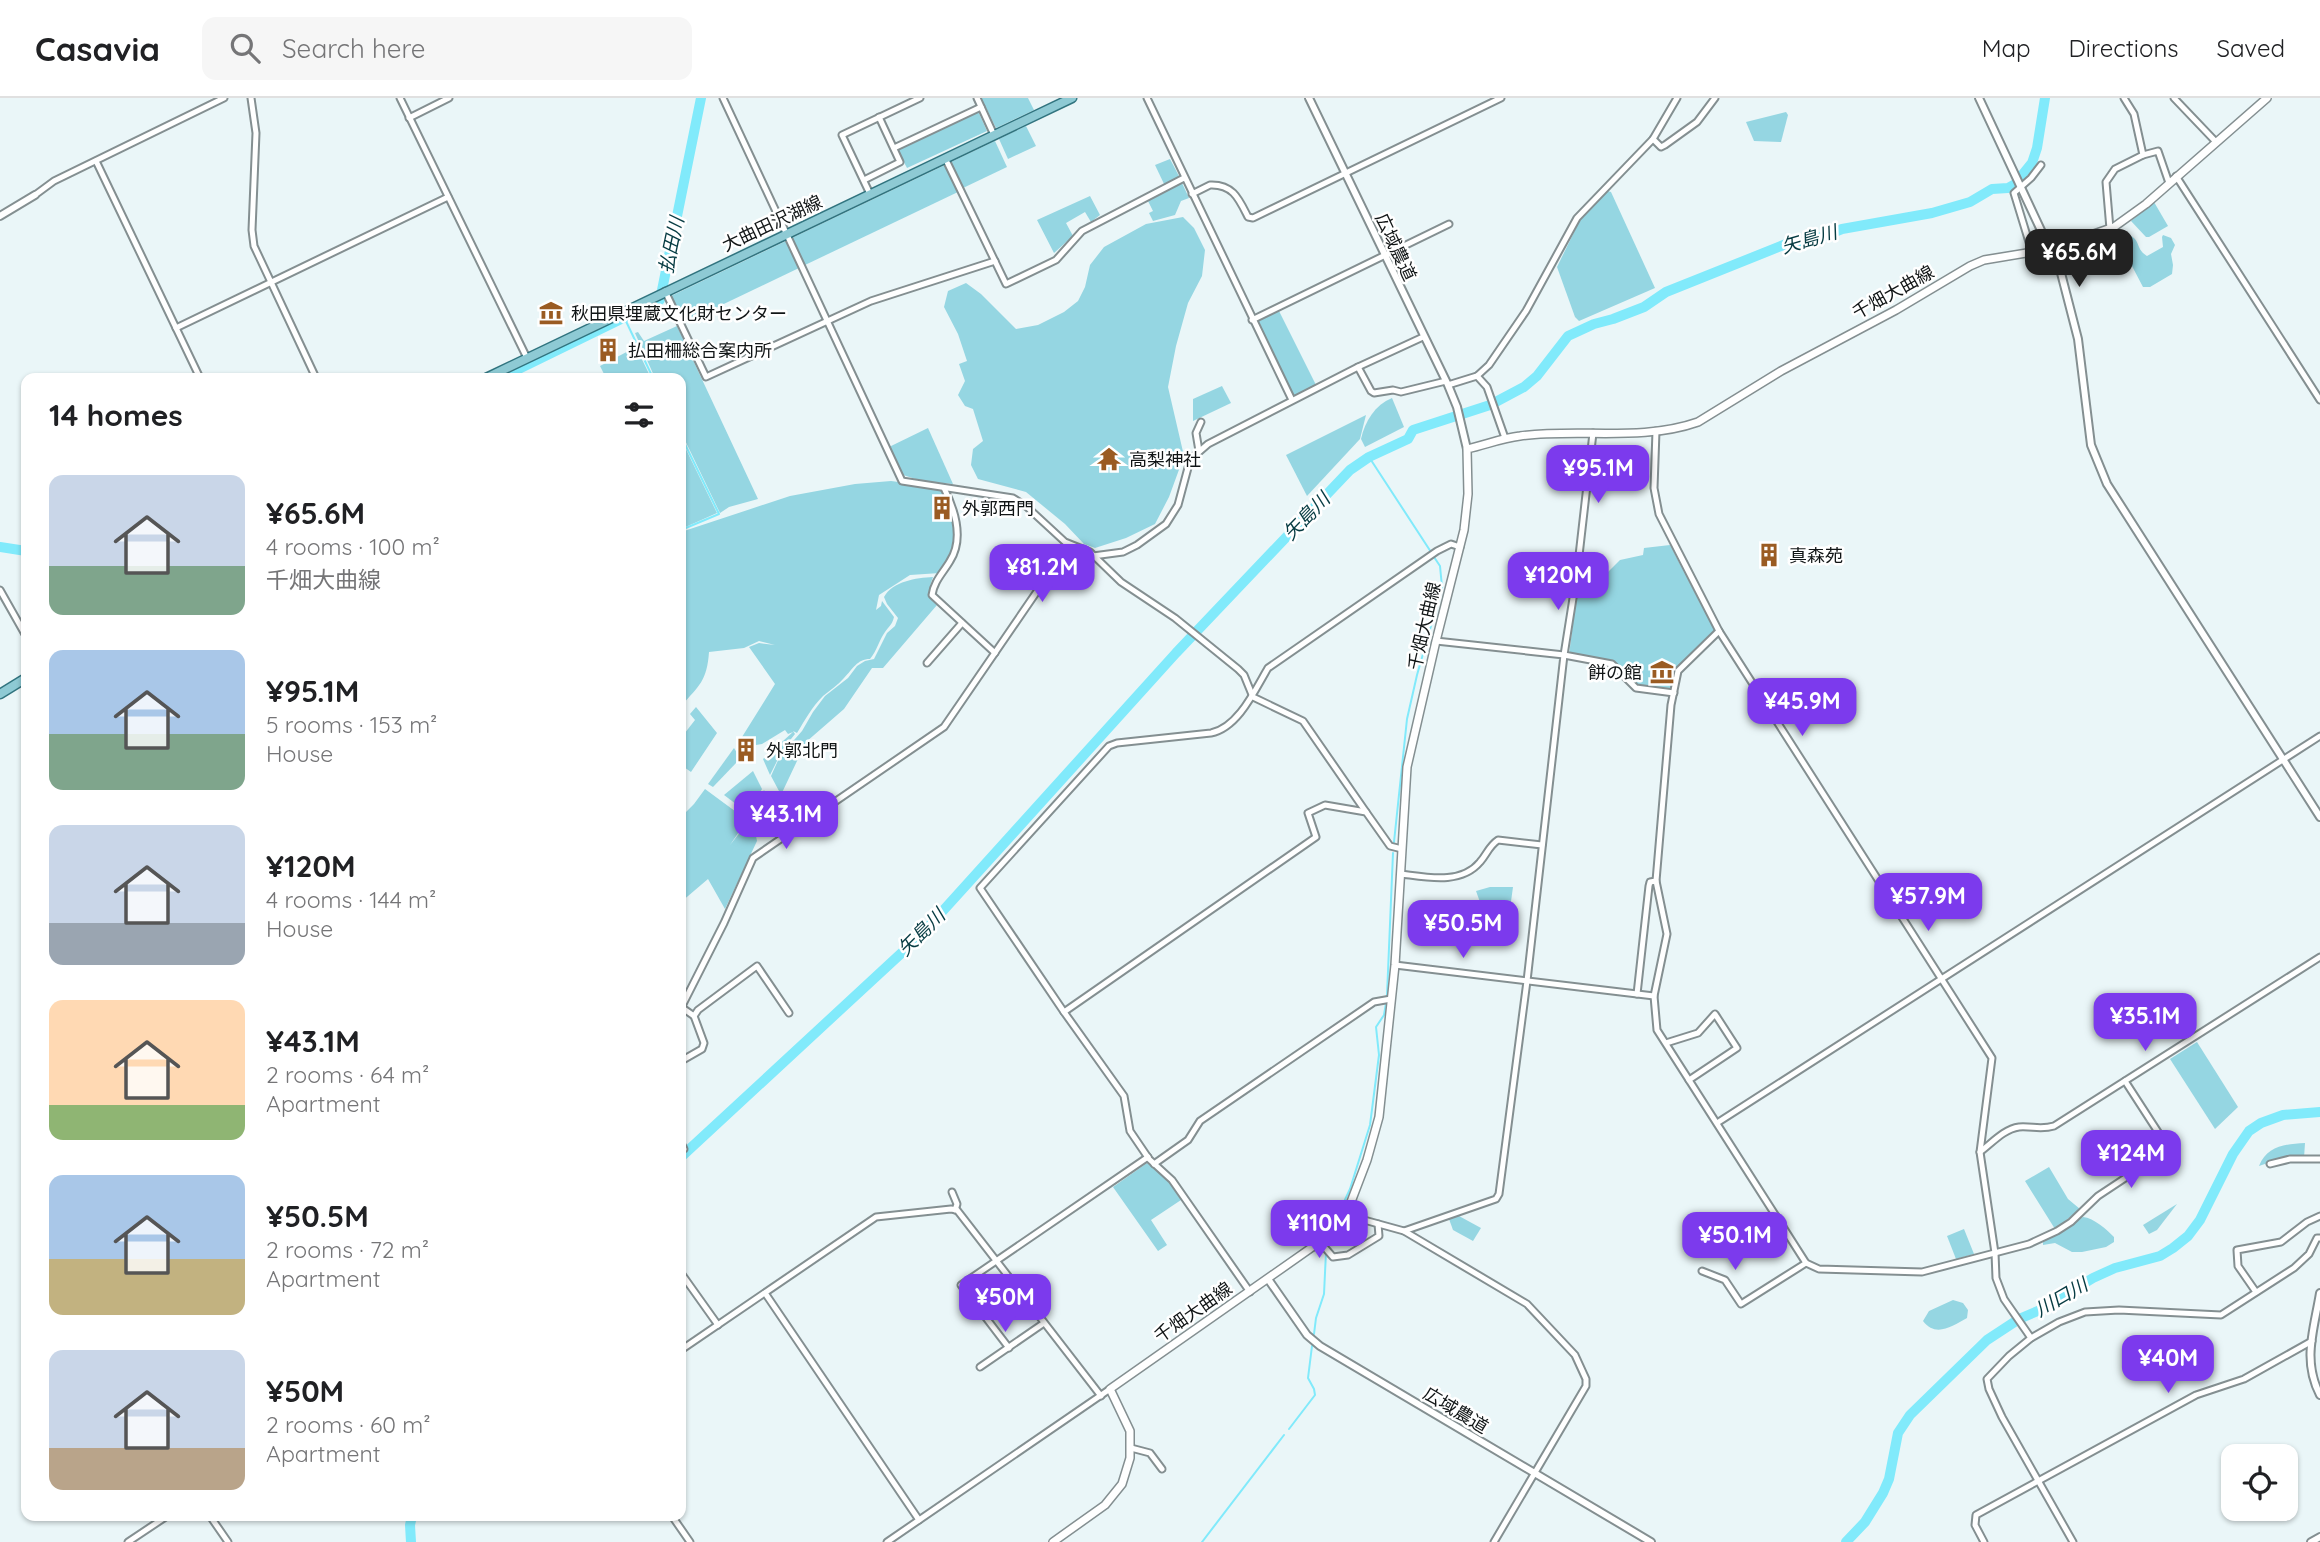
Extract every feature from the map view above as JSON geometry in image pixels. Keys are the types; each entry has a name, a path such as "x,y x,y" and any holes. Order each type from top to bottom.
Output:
{"main road":[{"name":"大曲田沢湖線","path":"496,373 1072,98"},
{"name":"千畑大曲線","path":"1110,1389 1320,1243 1346,1215 1367,1160 1379,1117 1395,965 1408,767 1467,515 1467,449 1521,435 1656,431 1698,422 1781,371 1896,310 1970,266 1984,260 2051,249 2110,229 2130,217 2267,98"},
{"path":"0,694 21,681"},
{"path":"1053,1542 1093,1515 1114,1496 1122,1484 1131,1448 1128,1424 1110,1389"}],"street":[{"path":"0,216 54,181 224,98"},
{"path":"251,98 256,133 252,238 314,373"},
{"path":"400,98 527,358"},
{"path":"409,118 449,98"},
{"path":"723,98 902,481 1013,498 1027,507 1065,542 1090,552 1121,582 1175,618 1241,672 1254,697 1303,720 1390,846 1402,849"},
{"path":"870,194 842,135 920,98"},
{"path":"977,98 994,135"},
{"path":"1147,98 1292,400"},
{"name":"広域農道","path":"1310,98 1447,383 1462,423 1467,449"},
{"path":"1192,194 1210,185 1232,190 1248,217 1253,218 1501,98"},
{"path":"1358,368 1374,393 1393,390 1401,392 1477,376 1489,365 1526,311 1577,218 1653,139 1676,98"},
{"path":"1653,139 1661,147 1665,145 1698,122 1715,98"},
{"path":"1979,98 2051,249 2064,285 2078,339 2091,445 2097,463 2107,484 2320,817"},
{"path":"2133,98 2125,100 2134,114 2143,155"},
{"path":"2174,98 2216,142"},
{"path":"894,148 981,107"},
{"path":"864,180 900,162 879,117"},
{"path":"2110,229 2106,182 2115,169 2157,150 2169,183"},
{"path":"945,158 1006,284 1056,260 1082,231 1184,178"},
{"path":"96,161 198,373"},
{"path":"2032,252 2014,193 2040,165"},
{"path":"2176,176 2320,400"},
{"path":"176,328 447,197"},
{"path":"1252,320 1449,224"},
{"path":"663,292 706,377 871,301 995,261"},
{"path":"686,998 753,858 944,727 1040,587 1067,566 1093,556 1123,552 1166,524 1178,505 1189,464 1208,444 1423,337"},
{"path":"1477,376 1487,387 1506,438"},
{"path":"1199,451 1196,433 1200,422"},
{"path":"1656,431 1654,488 1659,514 1719,631 1992,1058 1980,1152 1996,1278 2008,1306 2031,1338"},
{"path":"1404,1231 1496,1199 1499,1194 1593,433"},
{"path":"944,488 950,499 958,538 952,558 940,573 932,595 995,653"},
{"path":"1250,1292 1172,1180 1148,1157 1130,1131 1124,1096 980,888 1109,746 1219,732 1254,697 1255,689 1268,668 1437,551 1451,544 1460,547"},
{"path":"0,590 21,627"},
{"path":"927,663 962,623"},
{"path":"1719,631 1678,671 1671,705 1656,880 1667,934 1654,996 1657,1030 1807,1263 1819,1269 1922,1272 2029,1244 2057,1231 2071,1222 2098,1196 2169,1149 2125,1081"},
{"path":"1436,641 1564,655 1612,664 1636,688 1674,693"},
{"path":"1717,1124 2320,736"},
{"path":"1064,1012 1316,837 1308,813 1325,805 1366,812"},
{"path":"1401,874 1450,878 1476,866 1490,845 1498,840 1542,845"},
{"path":"1637,994 1649,886 1650,882 1656,880"},
{"path":"1980,1152 2008,1130 2018,1127 2044,1129 2054,1126 2320,957"},
{"path":"1395,965 1654,996"},
{"path":"694,1016 698,1010 757,966 789,1013"},
{"path":"1154,1164 1188,1140 1197,1125 1211,1114 1374,1002 1391,999"},
{"path":"686,1011 694,1016 704,1042 702,1049 686,1059"},
{"path":"1666,1043 1698,1033 1715,1014 1737,1048 1689,1080"},
{"path":"1009,1348 961,1284 1148,1157"},
{"path":"2270,1164 2290,1158 2320,1160"},
{"path":"953,1192 957,1203 955,1210"},
{"path":"955,1210 1101,1396"},
{"path":"686,1347 876,1217 955,1210"},
{"path":"1296,1212 1320,1243 1339,1258 1380,1236 1378,1224"},
{"path":"1346,1215 1404,1231 1527,1304 1574,1356 1586,1379 1586,1386 1494,1542"},
{"path":"2256,1292 2238,1266 2237,1250 2281,1242 2320,1216"},
{"path":"2073,1542 2003,1417 1989,1390 1987,1379 2008,1356 2031,1338 2059,1322 2085,1312 2099,1310 2221,1315 2294,1268 2309,1254 2316,1238 2320,1237"},
{"path":"1702,1271 1726,1280 1741,1304 1807,1263"},
{"name":"広域農道","path":"1268,1279 1307,1335 1320,1346 1651,1542"},
{"path":"686,1280 718,1325"},
{"path":"765,1293 919,1520"},
{"path":"2320,1293 2317,1330 2310,1353 2311,1374 2320,1393"},
{"path":"980,1367 1044,1323"},
{"path":"1984,1542 1975,1525 1976,1515 2196,1395 2244,1379 2312,1340"},
{"path":"2310,1353 2320,1349"},
{"path":"887,1542 1110,1389"},
{"path":"1131,1448 1150,1453 1162,1469"},
{"path":"128,1542 160,1521"},
{"path":"213,1521 228,1542"},
{"path":"675,1521 690,1542"},
{"path":"2311,1542 2320,1537"}],"shaded area":[{"path":"981,98 1028,98 1034,110 996,128"},
{"path":"978,111 987,131 907,168 897,149"},
{"path":"1786,112 1788,115 1781,142 1754,141 1746,122"},
{"path":"1026,126 1036,146 1008,159 999,139"},
{"path":"995,141 1007,167 963,188 951,162"},
{"path":"1170,159 1180,178 1165,186 1155,165"},
{"path":"945,165 958,192 805,265 792,238"},
{"path":"1182,183 1189,198 1181,201 1175,215 1153,221 1149,213 1153,211 1148,201"},
{"path":"1608,191 1611,192 1655,288 1579,321 1575,317 1557,267 1581,218"},
{"path":"1090,196 1100,215 1091,222 1085,212 1066,223 1073,236 1054,253 1037,220"},
{"path":"2154,202 2168,226 2146,237 2131,221"},
{"path":"1183,217 1194,228 1205,250 1202,276 1188,303 1168,387 1184,456 1169,497 1155,524 1126,538 1095,548 1084,544 1065,524 1026,492 978,479 971,465 973,449 983,441 973,409 965,406 958,395 965,381 959,364 967,361 958,334 944,307 948,291 966,283 1016,329 1038,325 1064,312 1078,301 1085,287 1090,265 1104,247 1146,224"},
{"path":"2122,232 2133,237 2147,256 2163,247 2163,235 2171,238 2175,245 2171,254 2172,274 2150,287 2143,287 2122,247 2113,238 2114,234"},
{"path":"786,241 799,268 684,323 671,296"},
{"path":"1278,309 1316,385 1293,396 1255,320"},
{"path":"677,326 758,499 729,507 720,513 686,442 686,373 653,373 635,333 638,332 644,341"},
{"path":"636,347 649,373 604,373 600,366"},
{"path":"1222,386 1231,403 1193,421 1193,399"},
{"path":"1392,398 1404,427 1365,447 1361,439 1368,420 1376,409"},
{"path":"1366,415 1360,439 1307,496 1286,455"},
{"path":"928,428 953,484 922,481 903,475 889,447"},
{"path":"686,449 717,513 686,527"},
{"path":"891,481 944,488 957,530 956,546 949,562 940,573 910,575 879,595 876,610 882,601 894,617 874,653 870,659 856,665 819,700 797,733 793,731 795,734 783,749 770,775 763,759 793,732 788,734 785,730 756,745 742,737 775,684 749,647 759,643 775,645 759,641 744,648 709,652 701,682 686,701 686,530 790,496 855,484"},
{"path":"1670,545 1716,633 1676,669 1672,689 1638,686 1614,661 1569,655 1579,575 1601,579 1620,560 1643,555 1644,548"},
{"path":"933,577 930,592 937,605 883,668 872,668 844,709 806,742 762,835 749,814 764,790 768,797 779,791 771,776 780,756 802,731 825,696 848,678 857,666 874,659 887,633 895,626 898,618 884,597 899,584"},
{"path":"696,707 717,733 691,772 686,768 686,732 695,720 690,714"},
{"path":"734,748 739,756 737,762 713,787 708,784"},
{"path":"753,771 762,789 748,813 724,795"},
{"path":"705,789 747,820 730,845 749,821 755,831 757,841 725,909 708,879 686,898 686,812"},
{"path":"1490,887 1513,887 1505,945 1486,943 1488,916 1485,916 1476,891"},
{"path":"2197,1042 2238,1107 2215,1129 2170,1059"},
{"path":"2305,1143 2304,1158 2285,1157 2259,1166 2272,1150 2284,1145"},
{"path":"1147,1163 1168,1181 1181,1200 1151,1220 1167,1245 1158,1251 1113,1187"},
{"path":"2049,1167 2068,1199 2080,1209 2055,1229 2025,1181"},
{"path":"2177,1204 2157,1230 2149,1234 2143,1225"},
{"path":"1459,1216 1481,1228 1473,1241 1453,1230 1449,1219"},
{"path":"2083,1217 2104,1228 2114,1237 2114,1242 2106,1247 2082,1252 2072,1252 2055,1243 2043,1245 2043,1242"},
{"path":"1964,1229 1974,1254 1956,1259 1947,1236"},
{"path":"1953,1300 1963,1303 1968,1310 1967,1318 1939,1330 1923,1321 1929,1311"}],"waterway":[{"name":"払田川","path":"510,373 660,300 701,98"},
{"name":"矢島川","path":"686,1152 921,935 1176,653 1350,470 1369,457 1408,439 1413,430 1490,405 1524,387 1537,376 1568,336 1644,307 1666,292 1786,244 1802,245 1842,229 1932,213 1970,202 1992,189 2008,188 2015,184 2032,163 2045,98"},
{"path":"624,317 651,373"},
{"path":"686,446 719,514 686,528"},
{"path":"1369,457 1431,552"},
{"name":"払田川","path":"0,547 21,550"},
{"path":"1394,842 1407,719 1442,587 1440,566 1434,557"},
{"path":"1387,995 1393,853"},
{"path":"1337,1217 1350,1189 1370,1125 1379,1055 1376,1027 1384,1015 1386,1003"},
{"name":"川口川","path":"1846,1542 1865,1522 1883,1493 1889,1479 1898,1433 1910,1415 1987,1340 2093,1278 2115,1268 2160,1256 2173,1248 2188,1236 2200,1220 2233,1154 2249,1131 2261,1123 2283,1115 2320,1112"},
{"path":"1327,1247 1327,1241 1341,1226"},
{"path":"1314,1334 1324,1294 1326,1252"},
{"path":"1289,1429 1315,1395 1308,1378 1312,1346"},
{"path":"1202,1542 1284,1435"},
{"name":"矢島川","path":"411,1521 411,1542"}],"place":[{"name":"秋田県埋蔵文化財センター","path":"551,313"},
{"name":"払田柵総合案内所","path":"608,350"},
{"name":"高梨神社","path":"1109,459"},
{"name":"外郭西門","path":"942,508"},
{"name":"真森苑","path":"1769,555"},
{"name":"餅の館","path":"1662,672"},
{"name":"外郭北門","path":"746,750"}]}
